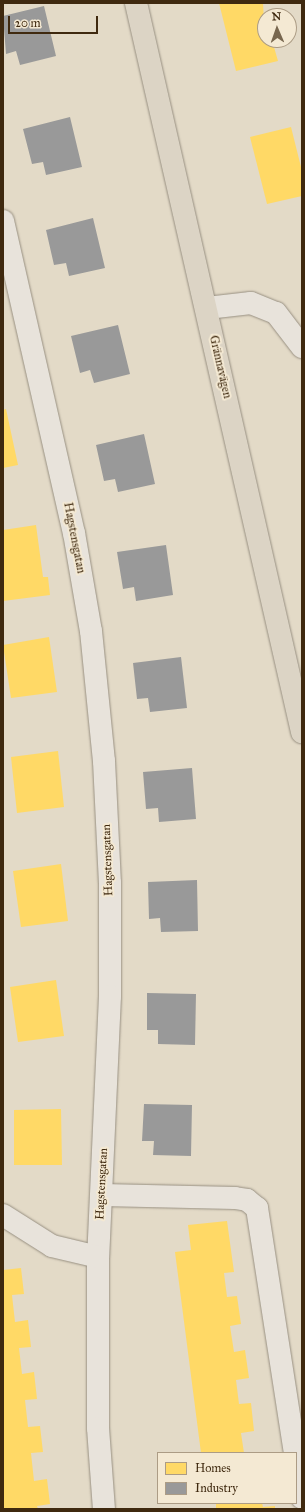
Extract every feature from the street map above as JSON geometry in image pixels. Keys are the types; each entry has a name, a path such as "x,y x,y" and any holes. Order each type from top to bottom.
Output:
{"main road":[{"name":"Grännavägen","path":"136,3 207,308 302,732"}],"street":[{"name":"Hagstensgatan","path":"3,221 74,533 92,639 104,761 110,883 102,1195 98,1257 98,1428 104,1509"},
{"path":"207,308 252,303 276,313 302,347"},
{"path":"102,1195 235,1198 247,1200 257,1208 295,1452"},
{"path":"3,1215 52,1246 98,1257"},
{"path":"297,1464 302,1498"}],"building: Homes":[{"path":"219,3 263,3 263,8 257,8 257,48 274,48 278,61 236,71"},
{"path":"291,127 302,171 302,196 267,204 250,137"},
{"path":"6,409 18,465 3,468 3,410"},
{"path":"36,525 43,577 48,577 50,595 3,601 3,530"},
{"path":"49,637 57,692 11,698 3,645"},
{"path":"58,751 64,807 17,813 11,757"},
{"path":"61,864 68,921 21,927 13,871"},
{"path":"56,980 64,1036 18,1042 10,987"},
{"path":"61,1109 62,1165 14,1165 14,1110"},
{"path":"227,1221 234,1272 224,1273 227,1297 237,1296 241,1324 230,1326 234,1352 245,1350 249,1378 236,1380 239,1404 251,1403 254,1431 241,1433 244,1452 201,1452 175,1252 191,1250 188,1225"},
{"path":"21,1268 24,1294 12,1295 15,1322 28,1320 31,1347 19,1348 22,1374 34,1372 37,1399 25,1400 28,1427 40,1426 43,1452 31,1453 34,1481 47,1479 50,1504 37,1506 38,1509 3,1509 3,1270"},
{"path":"216,1504 262,1504 263,1507 275,1506 275,1509 216,1509"}],"building: Industry":[{"path":"44,6 56,56 20,65 16,51 6,54 3,16"},
{"path":"70,117 82,167 46,175 43,162 32,164 23,129"},
{"path":"93,218 105,268 69,276 66,263 54,265 46,230"},
{"path":"118,325 130,374 94,383 90,370 80,373 71,336"},
{"path":"144,434 155,484 118,492 115,479 104,481 96,445"},
{"path":"166,545 173,595 136,601 134,587 123,589 117,552"},
{"path":"181,657 187,708 150,712 148,698 137,699 133,663"},
{"path":"192,768 196,819 159,822 158,808 146,809 143,772"},
{"path":"197,880 198,931 161,932 160,918 149,919 148,882"},
{"path":"147,993 196,994 195,1045 158,1044 158,1030 147,1030"},
{"path":"144,1104 192,1105 191,1156 153,1155 154,1141 142,1141"}]}
